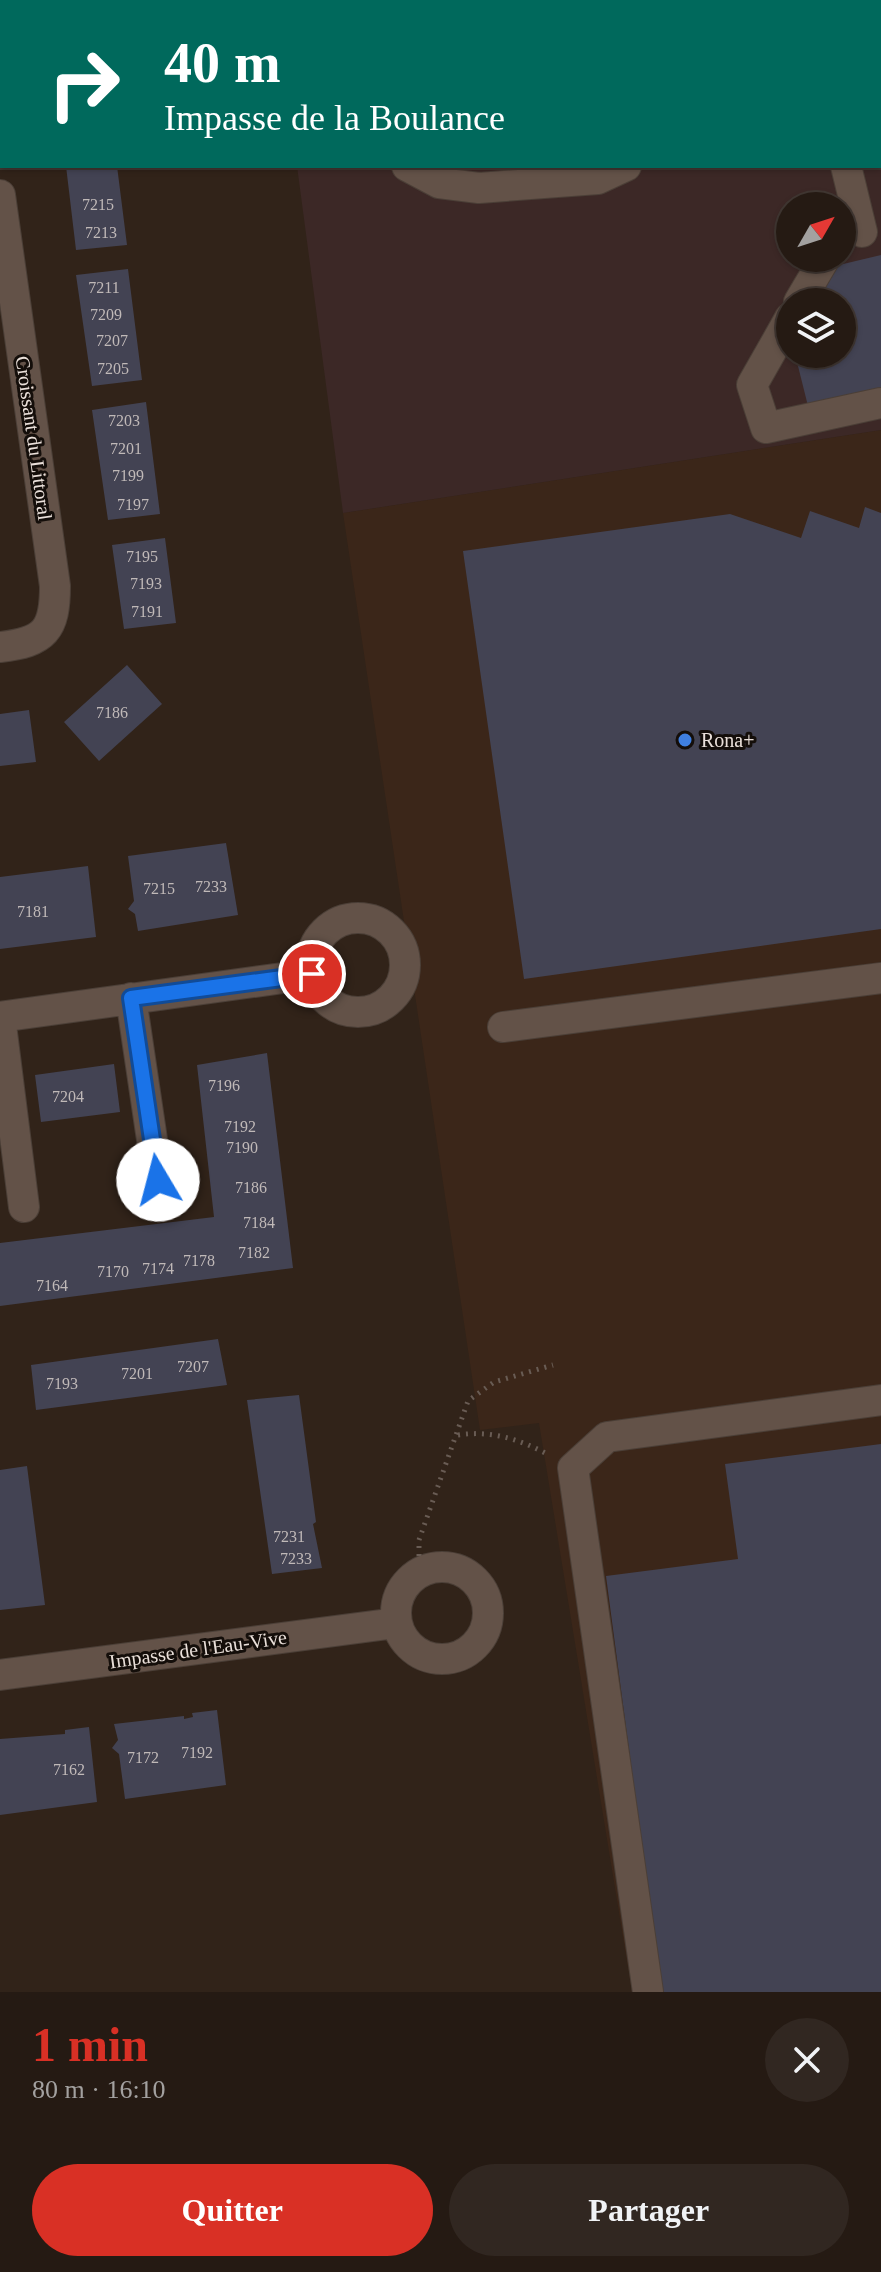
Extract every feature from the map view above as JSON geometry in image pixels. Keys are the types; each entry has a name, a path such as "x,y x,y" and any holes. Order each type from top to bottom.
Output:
{"street":[{"path":"411,168 439,183 479,188 598,179 622,168"},
{"path":"846,168 862,232"},
{"name":"Croissant du Littoral","path":"0,195 55,586 55,613 47,631 29,641 0,647"},
{"path":"776,343 752,385 766,428 881,403"},
{"path":"24,1207 0,1017 312,974"},
{"path":"503,1027 881,978"},
{"path":"131,998 158,1180"},
{"path":"648,1992 573,1468 607,1437 881,1400"},
{"path":"447,1566 462,1570 483,1590 488,1604 488,1620 483,1635 473,1648 459,1656 443,1659 428,1657 413,1650 403,1638 396,1623 399,1594 407,1581 419,1572 447,1566"},
{"name":"Impasse de l'Eau-Vive","path":"0,1675 396,1623"}],"path":[{"path":"419,1572 419,1540 468,1401 494,1382 553,1365"},
{"path":"457,1435 486,1433 515,1439 573,1468"}],"shaded area":[{"path":"297,168 881,168 881,430 343,513"},
{"path":"881,430 881,1992 632,1992 539,1423 480,1430 343,513"}],"building":[{"path":"66,168 117,168 127,245 76,250"},
{"path":"881,255 881,388 808,406 798,368 856,368 856,288 825,288 835,272 856,272 856,261"},
{"path":"128,269 142,380 92,386 76,275"},
{"path":"146,402 160,514 108,520 92,410"},
{"name":"Rona+","path":"865,507 881,513 881,929 524,979 463,551 730,514 801,538 810,511 859,528"},
{"path":"165,538 176,623 124,629 112,545"},
{"path":"127,665 162,704 99,761 64,722"},
{"path":"29,710 36,762 0,766 0,714"},
{"path":"226,843 238,915 138,931 135,914 128,909 134,901 128,856"},
{"path":"88,866 96,937 0,949 0,877"},
{"path":"267,1053 293,1268 0,1306 0,1243 214,1217 197,1065"},
{"path":"114,1064 120,1112 41,1122 35,1075"},
{"path":"218,1339 227,1385 36,1410 31,1365"},
{"path":"299,1395 316,1522 313,1524 322,1568 272,1574 247,1400"},
{"path":"881,1444 881,1992 661,1992 606,1576 738,1559 725,1464"},
{"path":"27,1466 45,1605 0,1610 0,1470"},
{"path":"217,1710 226,1785 125,1799 119,1754 112,1748 118,1740 114,1724 184,1716 184,1719 193,1717 192,1713"},
{"path":"89,1727 97,1802 0,1815 0,1739 65,1734 65,1730"}],"place":[{"name":"Rona+","path":"685,740"}],"route":[{"path":"158,1180 131,998 312,974"}]}
